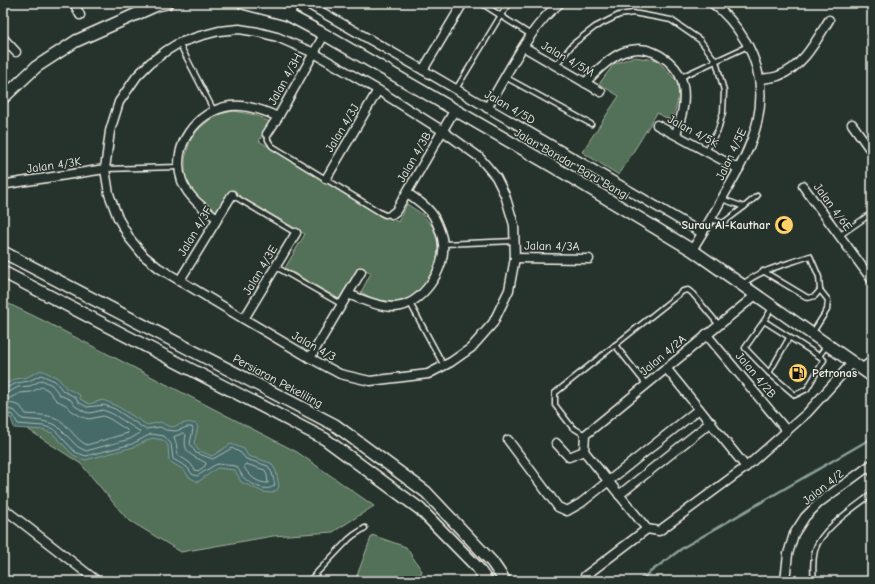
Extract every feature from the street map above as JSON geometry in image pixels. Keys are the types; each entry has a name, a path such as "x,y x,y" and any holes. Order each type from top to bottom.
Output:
{"main road":[{"name":"Jalan Bandar Baru Bangi","path":"243,3 288,15 570,177 692,250 757,294 872,376"},
{"path":"288,15 293,3"},
{"path":"3,98 36,67 76,41 160,4"},
{"name":"Persiaran Pekeliling","path":"3,252 335,425 426,492 492,562 505,581"},
{"path":"3,272 325,439 420,509 477,567 486,581"}],"street":[{"path":"74,3 80,15"},
{"name":"Jalan 4/5D","path":"306,3 702,233"},
{"path":"423,70 463,3"},
{"path":"487,108 531,35 541,21 560,3"},
{"name":"Jalan 4/5E","path":"692,250 711,219 752,143 759,115 760,79 754,56 722,6 712,3"},
{"path":"760,79 778,76 796,66 810,50 829,20"},
{"name":"Jalan 4/3","path":"239,29 277,37 314,53 378,90 443,131 479,157 496,177 512,212 515,258 509,290 492,323 471,348 444,366 428,374 370,381 340,374 310,358 158,268 144,256 130,239 118,218 109,194 105,169 110,131 119,102 137,76 150,63 180,43 219,31 239,29"},
{"name":"Jalan 4/3H","path":"267,134 324,35"},
{"path":"3,38 16,52"},
{"name":"Jalan 4/5M","path":"524,47 601,92"},
{"path":"585,82 612,57 623,51 642,48 662,57 673,66 681,77 684,95 684,109 676,134"},
{"name":"Jalan 4/3J","path":"326,179 378,90"},
{"path":"217,218 200,206 182,182 178,168 180,150 188,133 199,120 214,111 231,106 248,107 264,111 278,117"},
{"name":"Jalan 4/3B","path":"392,214 396,211 407,193 454,111"},
{"path":"852,124 872,152"},
{"name":"Jalan 4/5K","path":"657,125 739,169"},
{"name":"Jalan 4/3K","path":"7,184 105,169"},
{"name":"Jalan 4/6E","path":"803,186 872,280"},
{"path":"348,294 374,304 394,307 410,303 418,298 432,282 438,270 442,256 443,244 441,233 434,216 420,202 407,193"},
{"name":"Jalan 4/3F","path":"180,280 232,195"},
{"name":"Jalan 4/3E","path":"244,319 296,233"},
{"name":"Jalan 4/3A","path":"515,258 589,259"},
{"path":"310,358 361,272"},
{"name":"Jalan 4/2A","path":"585,435 706,334 757,294"},
{"name":"Jalan 4/2B","path":"706,334 787,431"},
{"path":"585,435 584,451 647,529 659,531 746,467 807,414 857,365"},
{"path":"666,368 746,467"},
{"path":"508,440 558,506 567,511 581,503 699,409"},
{"path":"619,495 711,422"},
{"path":"556,443 569,457 584,451"},
{"name":"Jalan 4/2","path":"785,581 788,554 794,534 806,517 820,502 870,469"},
{"path":"3,508 97,581"},
{"path":"585,576 647,529"}],"lane":[{"path":"481,3 531,35"},
{"path":"456,89 501,15 510,3"},
{"path":"556,65 573,44 595,27 619,15 633,13 672,20 700,40 716,60 724,91 723,112 718,130 706,151"},
{"path":"180,43 214,111"},
{"path":"681,77 748,46"},
{"path":"505,77 591,124"},
{"path":"267,134 268,140 272,146 381,213 385,215 392,214"},
{"path":"105,169 178,168"},
{"path":"232,195 296,233"},
{"path":"711,219 723,223 757,196"},
{"path":"722,199 744,207"},
{"path":"839,236 872,213"},
{"path":"443,244 515,241"},
{"path":"742,285 753,276 763,271 810,256 819,277 820,290 828,300 827,310 812,334"},
{"path":"276,267 341,304"},
{"path":"763,271 808,298 815,296 820,290"},
{"path":"585,435 572,428 555,405 556,393 683,291 688,290 692,293 719,325"},
{"path":"410,303 444,366"},
{"path":"764,321 824,360 806,389 795,395 769,373 745,348 773,306"},
{"path":"769,373 789,338"},
{"path":"819,356 827,344"},
{"path":"615,345 646,384"},
{"path":"857,365 872,358"},
{"path":"814,581 815,550 820,538 840,518 872,494"},
{"path":"309,581 349,539 365,528"}],"green space":[{"path":"633,57 657,60 677,81 679,96 672,121 657,113 619,175 582,152 619,96 599,84 614,64"},
{"path":"234,111 255,115 270,122 259,141 398,222 407,204 422,214 433,227 438,241 437,262 428,281 414,296 396,302 376,301 361,292 371,273 359,266 339,299 285,268 305,234 231,191 216,213 206,206 193,193 185,176 185,159 190,140 199,129 215,115"},
{"path":"3,301 297,452 374,506 333,532 273,536 181,552 127,519 81,464 3,413"},
{"path":"372,535 406,547 422,571 418,581 355,581"}],"water":[{"path":"41,370 58,378 66,388 80,395 80,399 89,404 103,400 117,406 147,425 161,422 171,427 187,423 196,424 198,427 194,443 198,450 212,456 231,444 244,449 248,456 271,463 276,471 279,486 277,490 271,493 263,492 241,482 235,470 217,468 198,482 189,477 184,470 169,461 168,445 163,440 152,438 134,447 85,460 73,455 52,433 42,430 14,428 11,418 3,417 3,385 16,379 27,377"}],"waterway":[{"path":"638,581 684,547 872,438"}],"place":[{"name":"Surau Al-Kauthar","path":"784,225"},
{"name":"Petronas","path":"798,373"}]}
